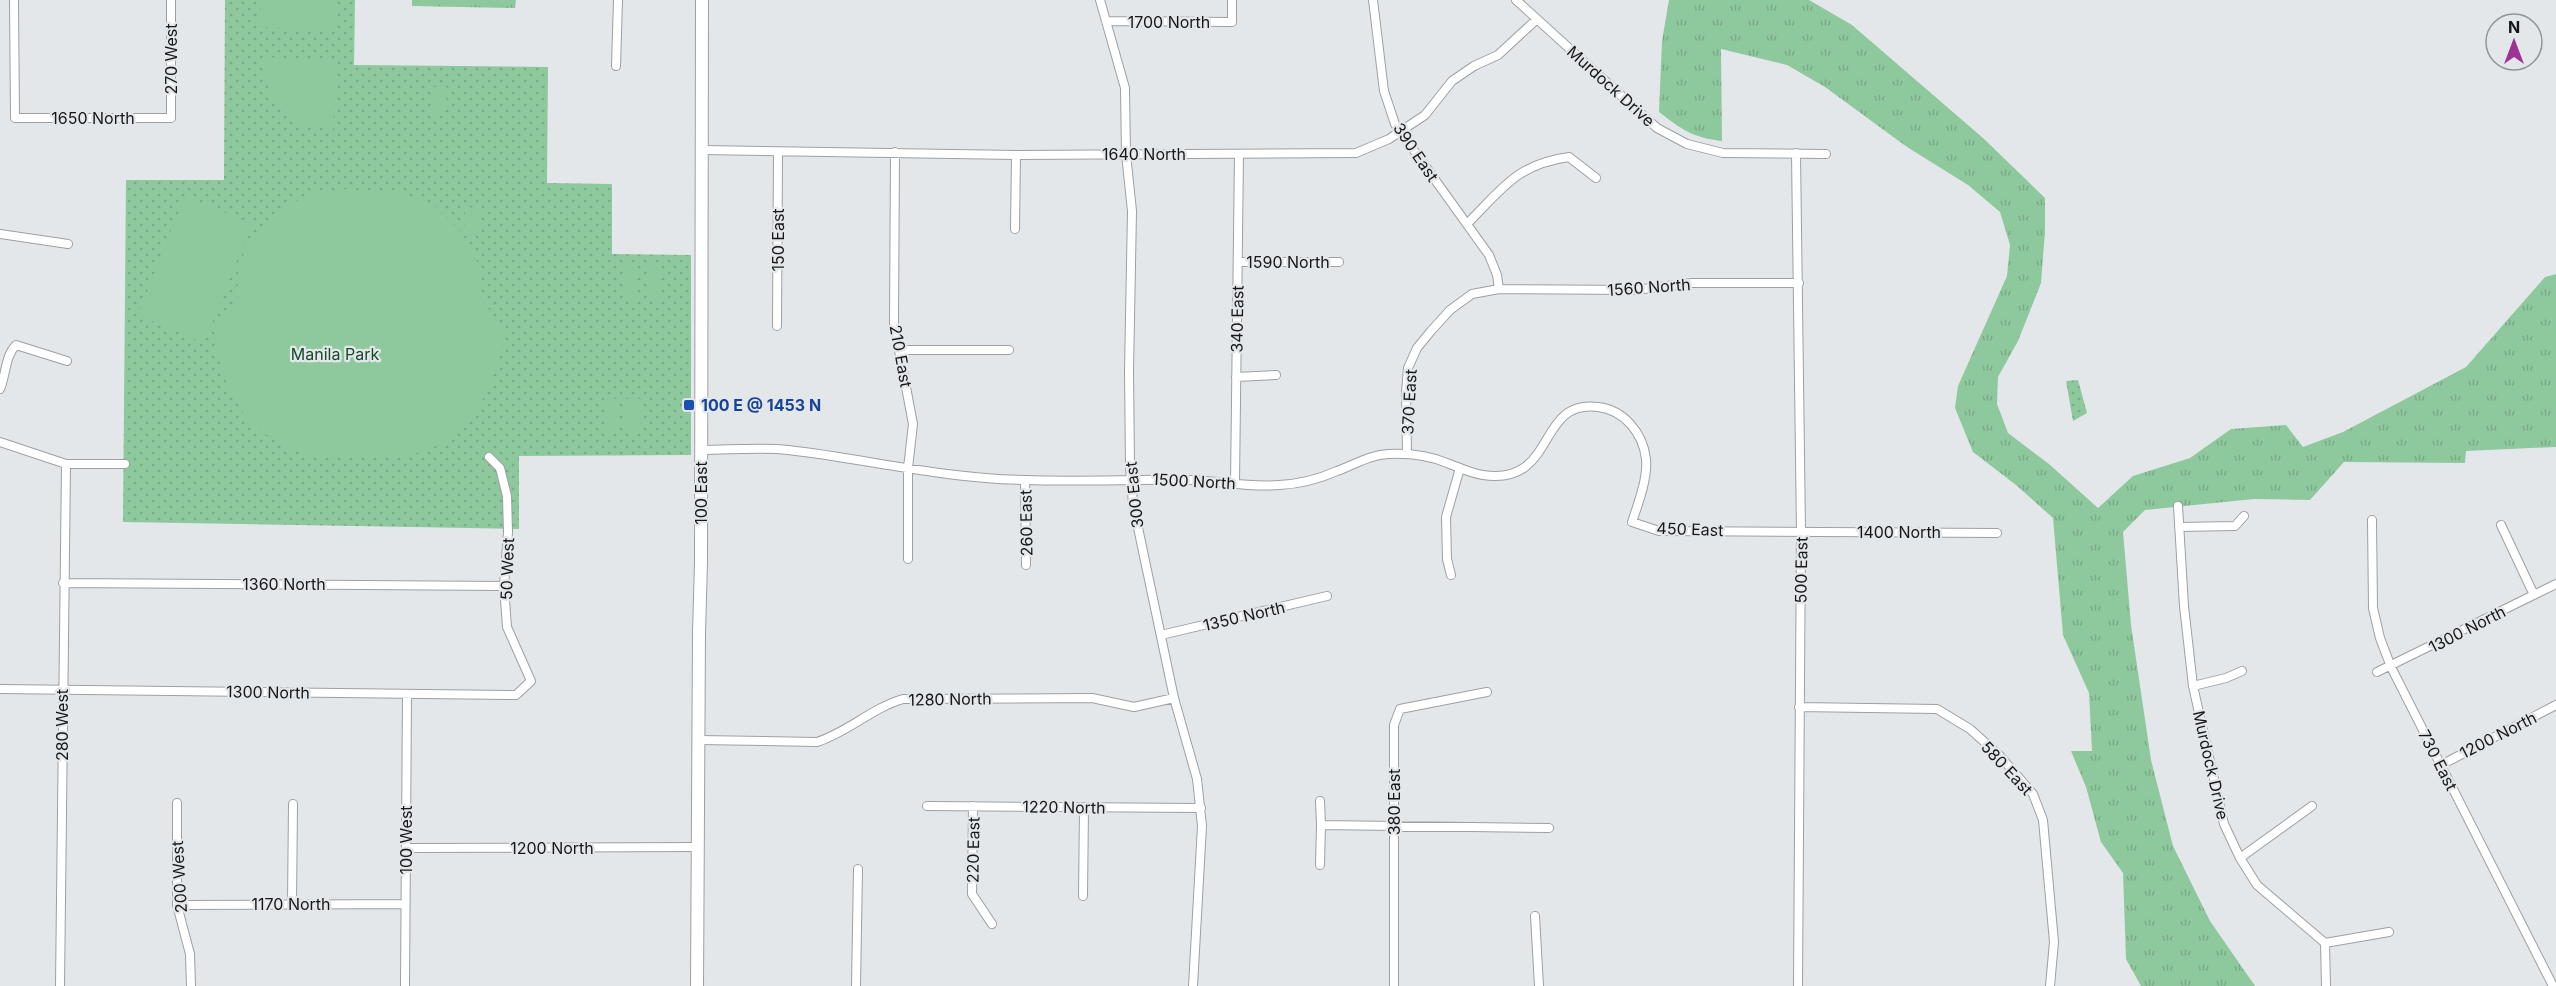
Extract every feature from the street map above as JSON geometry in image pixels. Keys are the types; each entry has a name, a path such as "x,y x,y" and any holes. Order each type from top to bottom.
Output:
{"main road":[{"name":"100 East","path":"697,986 702,0"}],"street":[{"name":"1650 North","path":"14,0 15,118 171,118"},
{"name":"270 West","path":"171,0 171,118"},
{"path":"616,66 618,0"},
{"name":"300 East","path":"1100,0 1125,88 1126,154 1131,211 1129,371 1131,479 1136,524 1174,698 1197,779 1201,808 1202,826 1193,986"},
{"name":"1700 North","path":"1106,21 1232,22 1232,0"},
{"name":"390 East","path":"1374,0 1384,90 1398,132 1489,255 1497,275 1499,289"},
{"name":"Murdock Drive","path":"1516,0 1657,128 1687,144 1723,153 1826,154"},
{"name":"1640 North","path":"702,150 1016,155 1356,153 1389,139 1425,115 1452,81 1474,66 1498,55 1537,19"},
{"name":"210 East","path":"895,152 894,324 913,424 908,468 908,559"},
{"name":"150 East","path":"777,326 778,153"},
{"name":"500 East","path":"1796,153 1801,531 1798,986"},
{"name":"340 East","path":"1235,483 1239,154"},
{"path":"1015,229 1016,155"},
{"path":"1467,224 1524,170 1547,160 1569,157 1596,178"},
{"path":"0,234 68,244"},
{"name":"1590 North","path":"1238,262 1339,262"},
{"name":"1560 North","path":"1499,289 1636,290 1692,284 1799,284"},
{"name":"370 East","path":"1407,454 1408,368 1417,348 1450,310 1472,294 1499,289"},
{"path":"0,389 10,352 16,345 67,361"},
{"path":"899,350 1009,350"},
{"path":"1236,377 1276,375"},
{"name":"1500 North","path":"701,450 785,449 987,478 1219,481 1278,486 1311,480 1365,459 1385,454 1428,457 1483,475 1511,475 1532,463 1555,423 1567,414 1582,407 1598,407 1614,411"},
{"name":"450 East","path":"1614,411 1637,431 1646,459 1632,522 1659,531 1801,531"},
{"path":"0,442 66,464 125,464"},
{"name":"50 West","path":"489,457 500,468 507,496 508,532 504,586 507,627 531,681"},
{"name":"280 West","path":"60,986 66,464"},
{"path":"1451,575 1447,559 1446,517 1460,468"},
{"name":"260 East","path":"1025,480 1026,565"},
{"name":"Murdock Drive","path":"2178,506 2184,606 2193,686 2224,824 2240,858 2257,885 2325,943"},
{"path":"2178,527 2235,526 2244,516"},
{"name":"730 East","path":"2372,520 2373,608 2380,638 2391,667 2553,986"},
{"path":"2501,525 2534,595"},
{"name":"1400 North","path":"1801,531 1997,532"},
{"name":"1360 North","path":"63,583 504,586"},
{"name":"1300 North","path":"2377,672 2556,584"},
{"name":"1350 North","path":"1161,635 1327,596"},
{"path":"2193,686 2226,678 2242,671"},
{"name":"1300 North","path":"0,689 516,695 531,681"},
{"name":"380 East","path":"1394,986 1394,725 1400,709 1487,692"},
{"name":"100 West","path":"405,986 406,695"},
{"name":"1280 North","path":"699,740 817,742 834,737 882,705 903,699 1092,698 1134,707 1174,698"},
{"name":"1200 North","path":"2441,765 2556,705"},
{"name":"580 East","path":"1799,707 1937,709 1970,729 2000,756 2033,794 2043,820 2054,942 2050,986"},
{"path":"1320,801 1320,865"},
{"name":"200 West","path":"177,803 177,905 190,954 190,986"},
{"path":"292,904 293,804"},
{"name":"1220 North","path":"927,806 1201,808"},
{"name":"220 East","path":"973,806 972,894 992,924"},
{"path":"2240,858 2312,806"},
{"path":"1083,896 1084,807"},
{"path":"1321,825 1549,828"},
{"name":"1200 North","path":"406,848 699,847"},
{"path":"856,986 858,869"},
{"name":"1170 North","path":"177,905 405,904"},
{"path":"1535,916 1539,986"},
{"path":"2326,986 2325,943 2390,932"}],"green space":[{"name":"Manila Park","path":"225,0 355,0 354,65 548,67 547,183 612,184 612,254 691,255 691,455 519,456 519,529 123,522 126,180 224,180"},
{"path":"261,0 337,0 336,30 259,27"},
{"path":"412,0 516,0 515,8 412,6"},
{"path":"1669,0 1809,0 1852,25 1983,138 2045,198 2041,283 2018,341 1998,377 1997,404 2008,433 2049,464 2098,508 2133,476 2190,458 2231,429 2286,425 2303,447 2343,432 2466,367 2545,277 2556,274 2556,447 2466,451 2465,463 2344,462 2310,500 2254,499 2145,510 2123,532 2131,625 2151,760 2173,846 2210,921 2255,986 2141,986 2126,959 2123,873 2101,842 2086,787 2071,751 2092,751 2089,693 2063,635 2053,518 2016,485 1973,452 1955,408 1958,386 2007,276 2010,245 2000,212 1968,185 1907,147 1825,87 1787,65 1721,49 1722,141 1703,138 1681,128 1659,112 1662,41"},
{"path":"263,57 336,60 333,130 302,125 280,110 263,77"},
{"path":"434,87 447,87 446,113 433,113"},
{"path":"346,189 400,192 434,205 462,233 479,265 483,301 504,330 496,368 489,387 467,422 436,446 417,453 380,457 330,457 303,453 283,445 265,434 250,420 238,405 221,369 214,327 236,299 239,269 246,247 261,227 280,208 312,194"},
{"path":"184,197 252,223 204,343 138,315"},
{"path":"465,207 481,208 479,234 464,233"},
{"path":"623,265 638,265 638,299 623,299"},
{"path":"647,266 662,266 662,299 647,299"},
{"path":"2078,380 2087,413 2073,421 2066,381"},
{"path":"604,399 619,399 619,432 604,432"},
{"path":"624,399 640,399 640,432 624,432"}],"place":[{"name":"100 E @ 1453 N","path":"689,405"}]}
